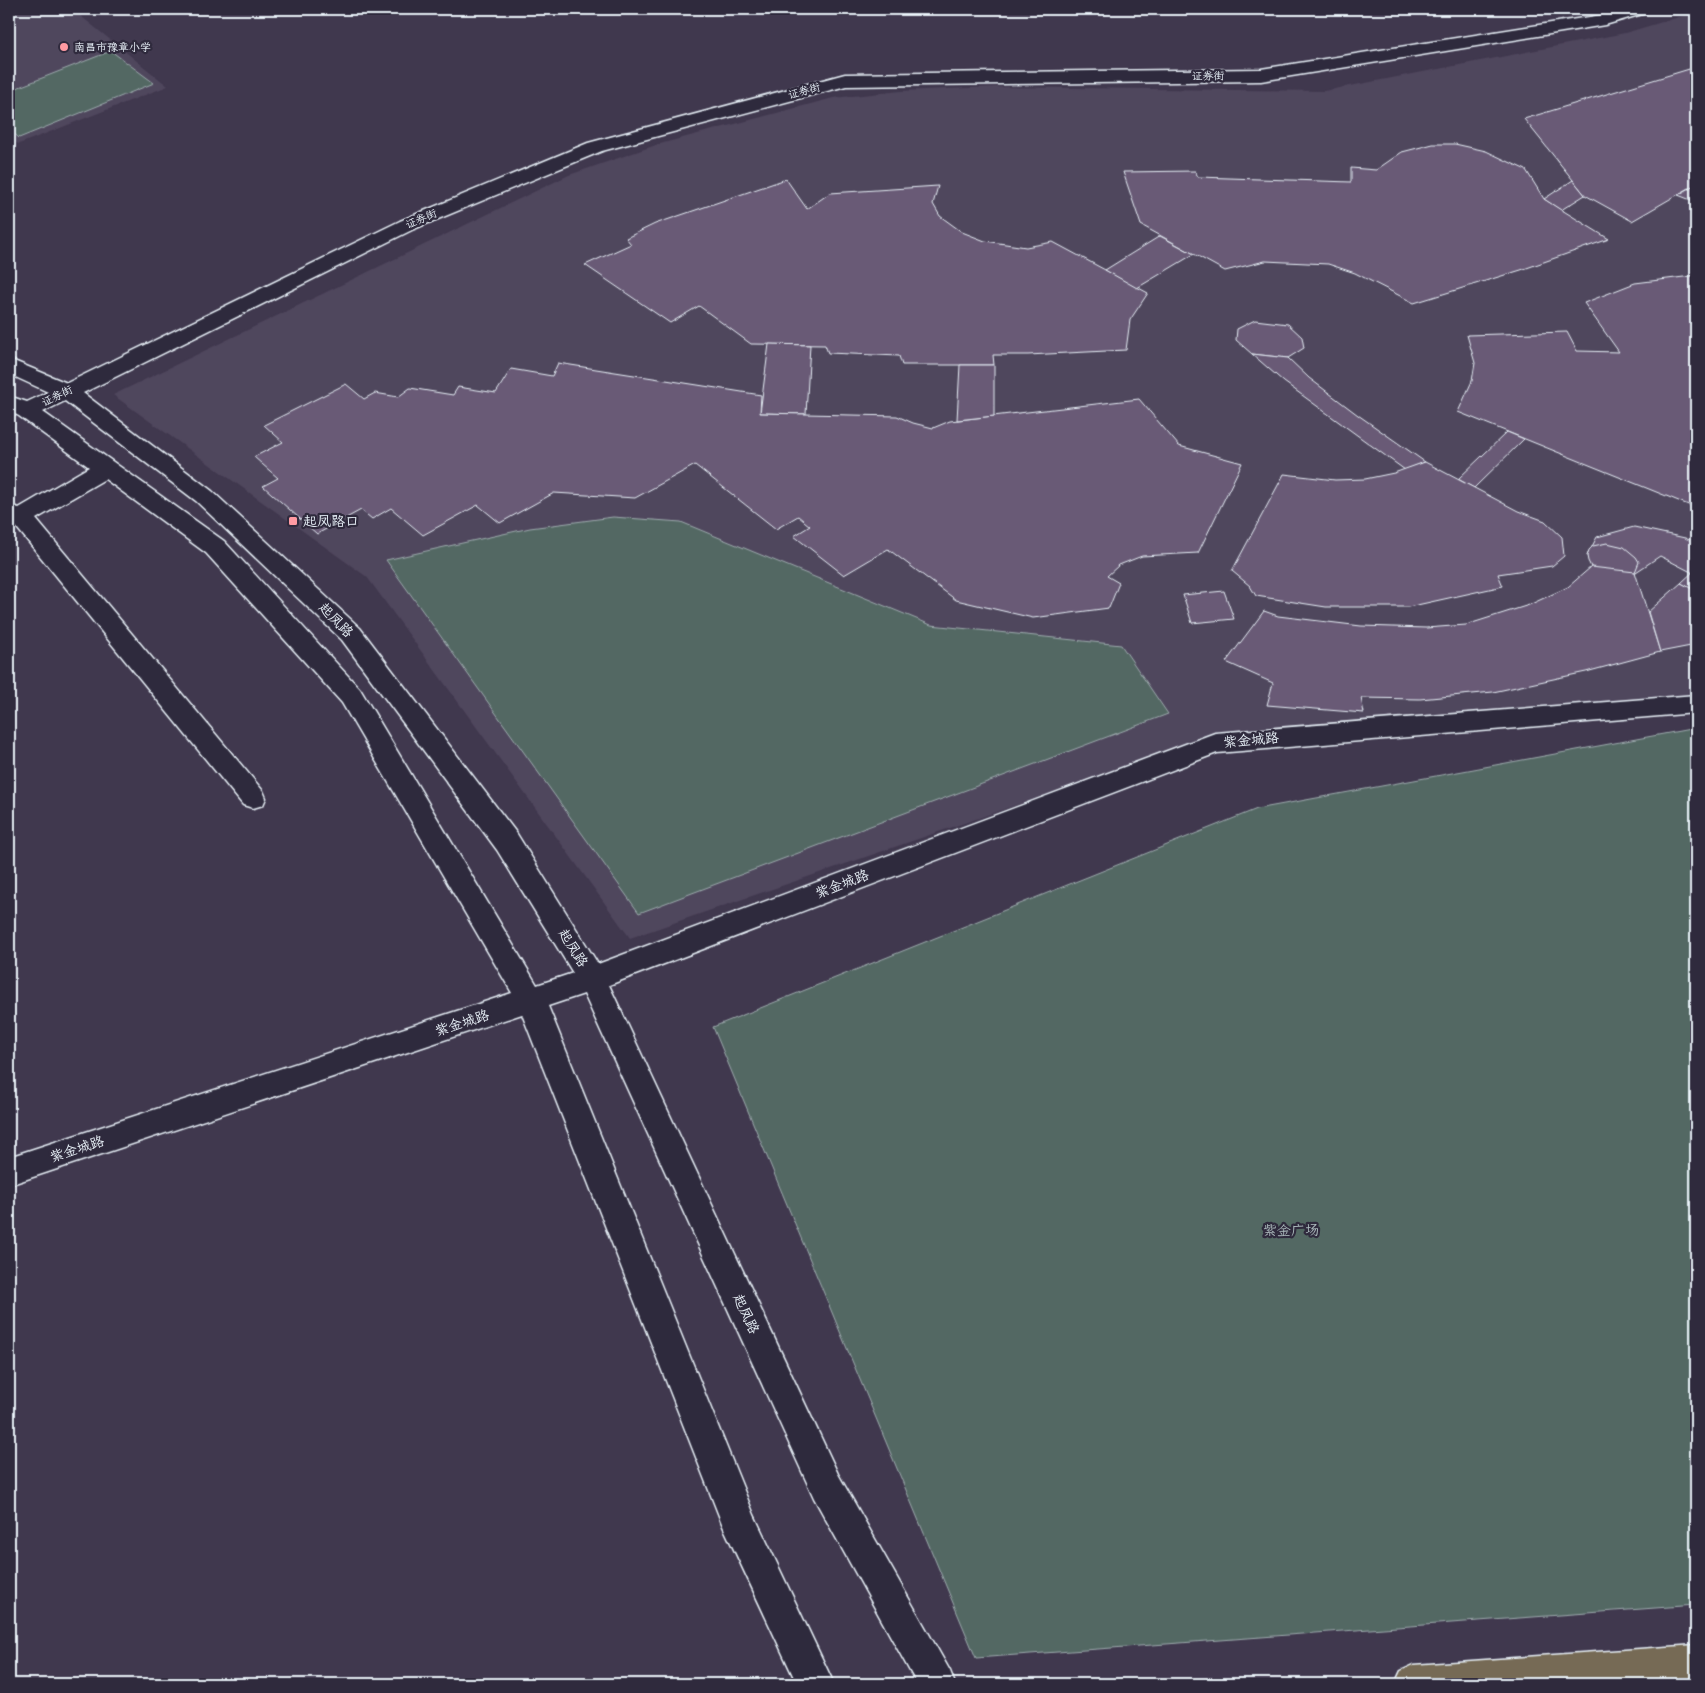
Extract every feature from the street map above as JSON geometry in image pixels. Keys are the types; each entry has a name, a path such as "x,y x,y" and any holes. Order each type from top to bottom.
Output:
{"main road":[{"path":"1414,1684 1696,1663"}],"street":[{"name":"证券街","path":"18,407 66,391 407,225 595,147 845,80 1261,75 1605,20 1640,9"},
{"name":"起凤路","path":"9,366 66,391 204,496 351,634 507,842 592,979 826,1486 937,1684"},
{"path":"18,407 106,468 214,547 352,696 531,1000 741,1526 816,1684"},
{"path":"106,468 15,515 253,798"},
{"name":"紫金城路","path":"9,1171 592,979 1215,743 1696,704"}],"shaded area":[{"name":"南昌市豫章小学","path":"9,9 72,9 168,86 19,144 9,140"},
{"path":"1696,12 1696,698 1220,735 630,938 367,577 113,395 569,175 656,145 833,98 901,91 994,87 1324,91 1625,33"}],"green space":[{"path":"111,51 154,83 19,138 9,129 9,91"},
{"path":"613,517 681,522 931,625 1121,645 1168,714 639,913 386,560 530,528"},
{"name":"紫金广场","path":"1696,728 1696,1605 976,1658 713,1027 1257,809"}],"building":[{"path":"1696,67 1696,184 1632,221 1585,195 1524,119"},
{"path":"1433,144 1455,144 1486,151 1526,170 1544,199 1609,239 1521,270 1414,303 1355,273 1328,264 1265,261 1225,271 1141,225 1123,172 1195,171 1198,177 1351,182 1351,168 1376,170 1402,152"},
{"path":"786,179 807,209 830,193 938,186 933,204 940,216 962,232 985,241 1026,247 1053,242 1148,293 1130,320 1126,350 993,355 994,365 902,365 899,356 828,353 825,345 751,344 699,306 670,323 585,265 631,244 626,238 655,224"},
{"path":"1573,180 1585,195 1561,210 1544,199"},
{"path":"1690,188 1696,190 1696,202 1678,195"},
{"path":"1160,236 1194,254 1137,288 1105,270"},
{"path":"1696,276 1696,508 1458,412 1472,381 1475,363 1467,335 1567,332 1577,351 1619,352 1584,303 1635,283"},
{"path":"1255,320 1288,324 1302,337 1304,348 1288,358 1252,354 1236,340 1237,329"},
{"path":"769,344 810,345 806,414 760,413"},
{"path":"1252,354 1288,358 1309,378 1425,462 1405,470 1284,382"},
{"path":"558,363 761,395 760,413 897,416 913,423 933,428 950,421 1139,399 1179,446 1242,463 1198,553 1142,556 1119,565 1107,576 1119,583 1109,608 1033,618 956,600 888,549 844,575 794,536 810,526 798,516 776,529 695,465 635,498 554,493 500,523 478,505 423,535 391,508 372,519 361,510 317,534 263,486 278,478 254,457 283,442 264,425 346,384 364,399 375,393 398,397 410,388 453,395 458,387 496,393 511,369 552,376"},
{"path":"960,365 994,365 994,416 957,420"},
{"path":"1507,432 1524,439 1474,488 1458,479"},
{"path":"1425,462 1518,511 1545,521 1562,537 1564,556 1552,566 1498,574 1503,586 1408,607 1326,607 1256,596 1250,586 1232,571 1284,474 1335,480 1365,479 1394,473"},
{"path":"1634,527 1685,538 1696,543 1696,569 1693,573 1660,556 1630,576 1622,578 1605,575 1591,567 1587,556 1597,537"},
{"path":"1607,543 1624,547 1636,557 1639,562 1635,572 1622,578 1605,575 1591,567 1587,556 1589,550 1593,546"},
{"path":"1591,567 1635,572 1660,652 1586,672 1493,692 1420,699 1361,698 1364,713 1267,705 1273,683 1226,662 1264,611 1278,616 1361,626 1426,628 1466,625 1529,605 1568,587"},
{"path":"1696,569 1696,591 1681,583"},
{"path":"1681,583 1696,591 1696,645 1660,652 1648,612"},
{"path":"1224,591 1234,619 1192,623 1183,595"}],"place":[{"name":"南昌市豫章小学","path":"64,47"},
{"name":"起凤路口","path":"293,521"}]}
